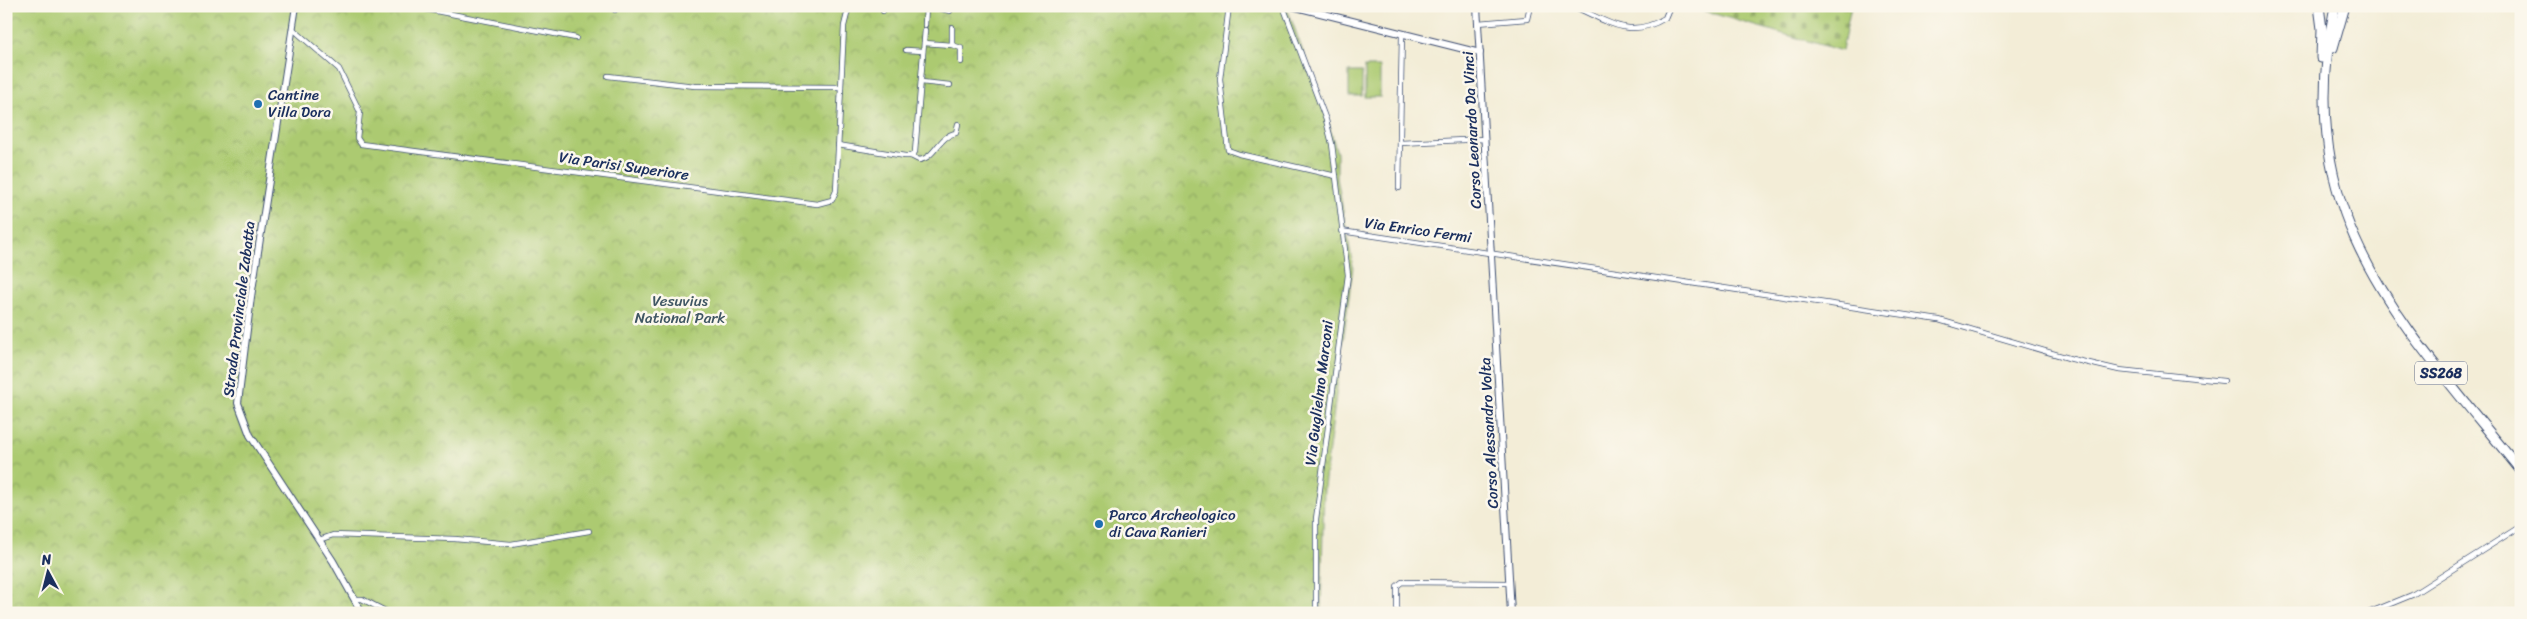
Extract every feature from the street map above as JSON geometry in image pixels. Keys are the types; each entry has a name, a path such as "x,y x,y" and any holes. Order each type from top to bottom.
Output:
{"highway":[{"path":"2319,6 2322,30 2322,92 2324,107"},
{"name":"SS268","path":"2335,6 2326,56 2324,107 2333,175 2348,225 2369,269 2414,339 2521,471"},
{"path":"2324,95 2331,55 2345,6"}],"street":[{"name":"Strada Provinciale Zabatta","path":"296,6 238,403 250,435 319,540 362,613"},
{"path":"410,6 576,38"},
{"name":"Via Parisi Superiore","path":"293,29 339,69 360,112 357,138 361,144 817,204 832,200 836,191 844,21 849,6"},
{"path":"912,156 916,146 926,6"},
{"path":"931,6 950,10"},
{"path":"1229,6 1220,78 1228,150 1238,154 1336,176"},
{"name":"Via Guglielmo Marconi","path":"1283,6 1326,120 1332,144 1341,231 1348,275 1316,519 1316,613"},
{"path":"1292,6 1480,53"},
{"name":"Corso Leonardo Da Vinci","path":"1478,6 1491,253"},
{"path":"1478,23 1527,19 1530,6"},
{"path":"1573,6 1625,29 1638,30 1665,18 1670,6"},
{"path":"952,27 952,45"},
{"path":"1400,188 1402,35"},
{"path":"924,43 952,45 961,48 962,62"},
{"path":"906,50 923,51"},
{"path":"608,76 695,86 841,87"},
{"path":"921,82 950,85"},
{"path":"838,144 912,156 920,160 929,157 938,144 948,136 956,133 958,124"},
{"path":"1400,143 1485,139"},
{"name":"Via Enrico Fermi","path":"1341,231 1939,320 2072,359 2119,370 2224,381"},
{"name":"Corso Alessandro Volta","path":"1491,253 1511,613"},
{"path":"2368,613 2412,595 2521,526"},
{"path":"319,540 333,536 455,539 511,544 589,531"},
{"path":"1397,613 1397,586 1402,582 1510,583"},
{"path":"355,599 362,599 389,613"}],"green space":[{"name":"Vesuvius National Park","path":"6,6 1284,6 1289,13 1327,118 1337,153 1337,178 1353,266 1324,487 1321,613 6,613"},
{"path":"1687,6 1851,6 1842,51"},
{"path":"1365,67 1380,67 1380,97 1365,97"},
{"path":"1349,72 1362,72 1362,96 1349,96"}],"place":[{"name":"Cantine Villa Dora","path":"258,104"},
{"name":"Parco Archeologico di Cava Ranieri","path":"1099,524"}]}
